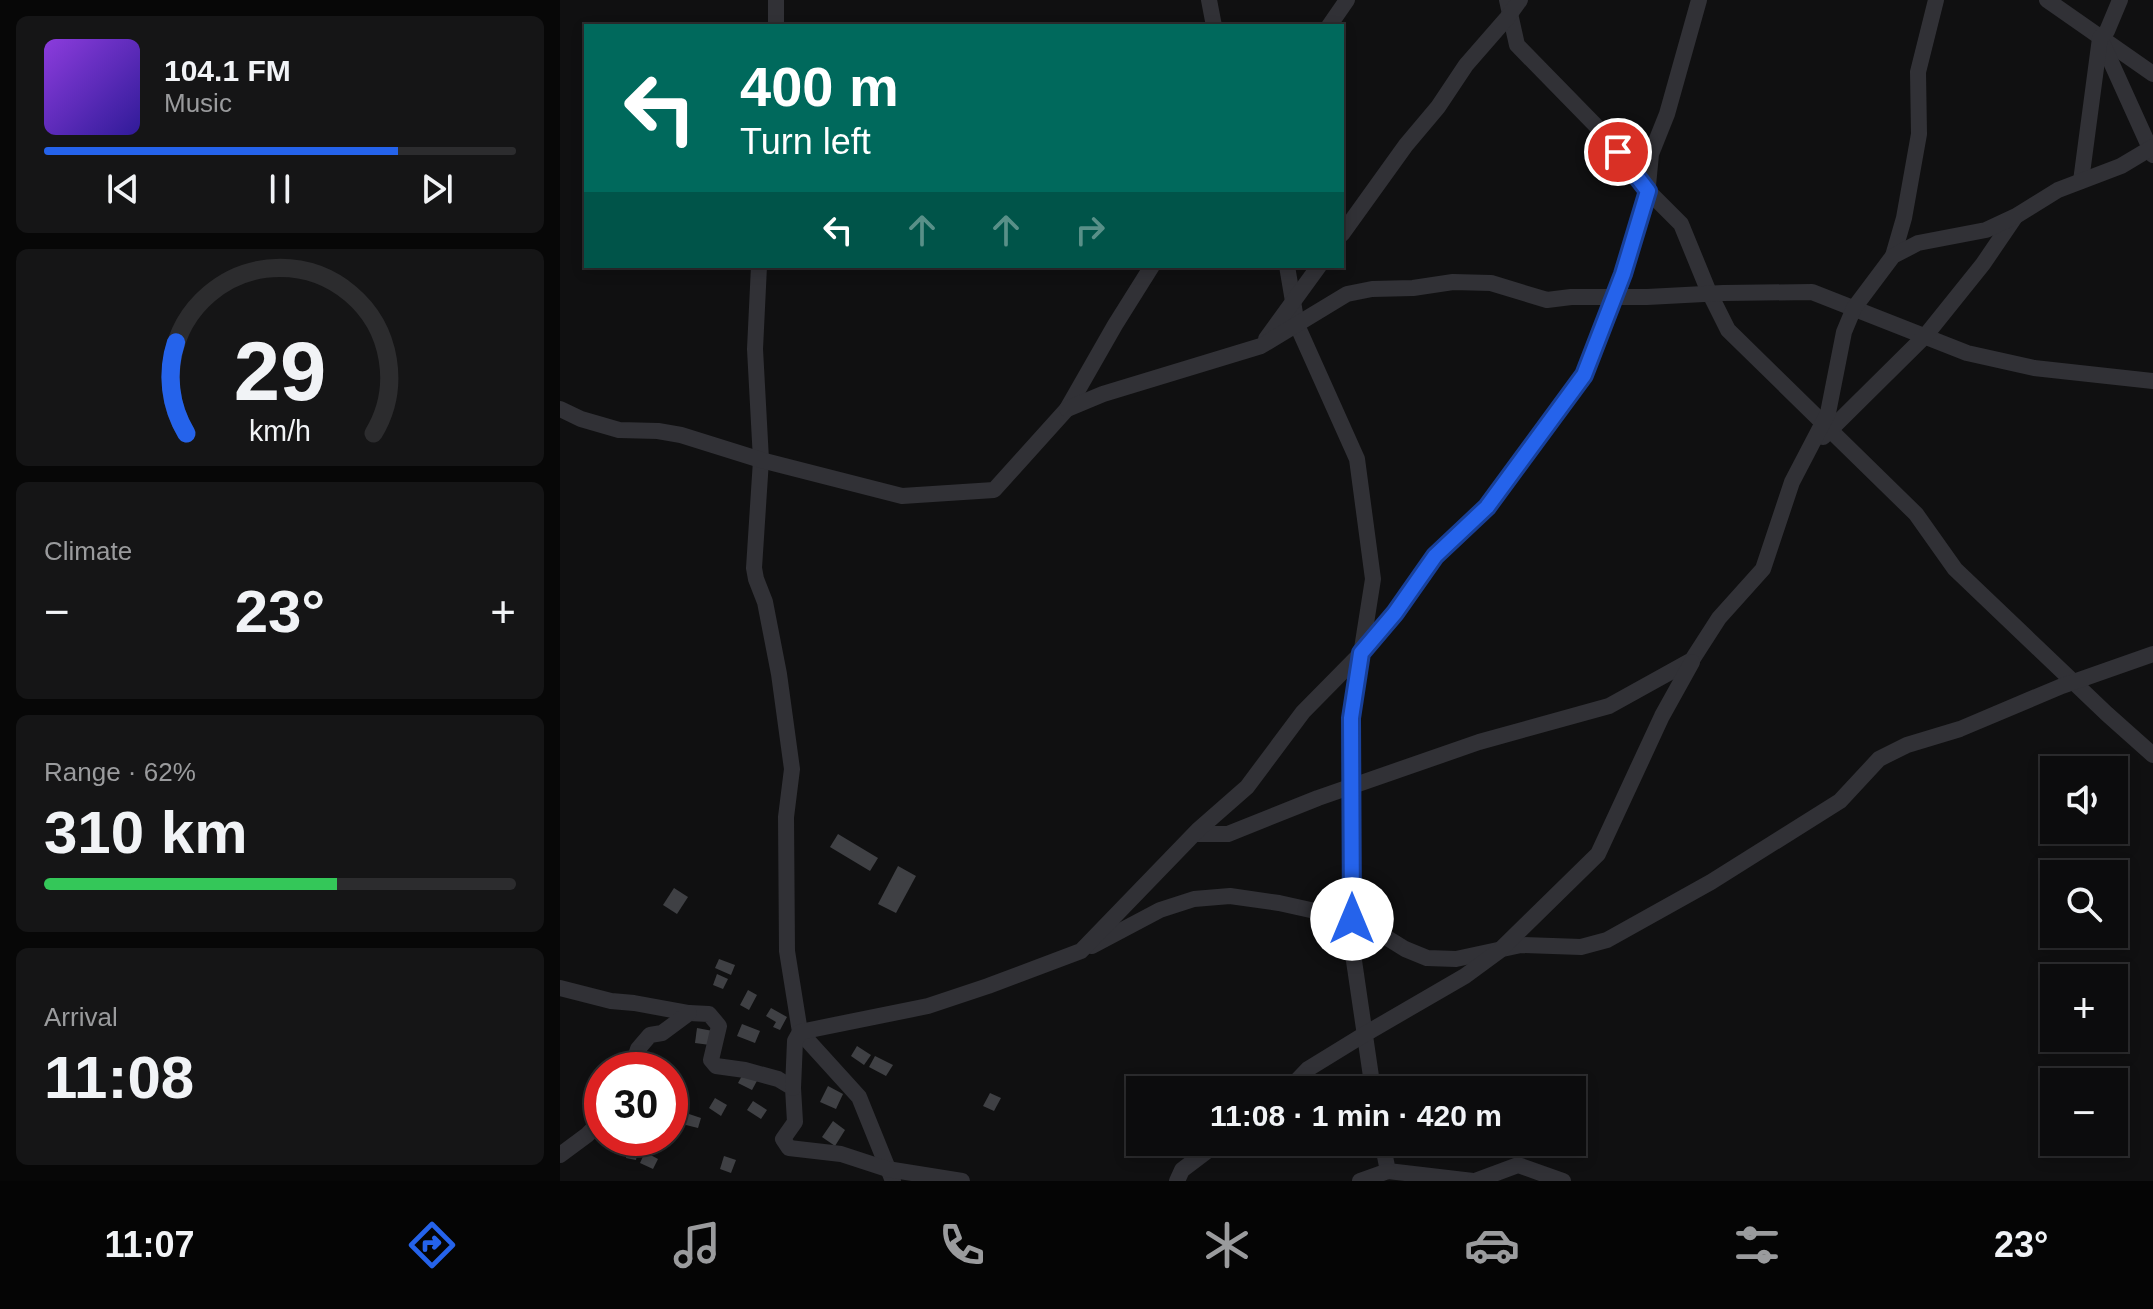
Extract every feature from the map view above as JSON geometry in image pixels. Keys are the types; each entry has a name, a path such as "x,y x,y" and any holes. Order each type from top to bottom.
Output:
{"street":[{"path":"776,0 776,24"},
{"path":"1209,0 1214,24"},
{"path":"1330,24 1347,0"},
{"path":"1081,951 1195,834 1247,787 1303,712 1395,613 1435,556 1487,507 1584,375 1623,274 1648,191 1651,154 1667,114 1699,0"},
{"path":"1827,427 1844,332 1854,308 1893,256 1904,218 1919,134 1918,72 1936,0"},
{"path":"2047,0 2153,74"},
{"path":"2081,181 2100,38 2107,31 2120,0"},
{"path":"1513,5 1517,45 1605,135 1648,191 1681,224 1728,330 1916,514 1955,569 2153,755"},
{"path":"1344,231 1513,5"},
{"path":"1893,256 1918,243 1986,230 2058,190 2121,166 2152,150 2100,38"},
{"path":"1301,1076 1365,1034 1465,976 1499,951 1598,854 1662,716 1692,660 1719,618 1763,569 1792,482 1811,446 1827,427 1926,335 1983,264 2016,216"},
{"path":"759,268 755,349 761,460 754,568 765,602 779,674 792,769 786,817 787,951 800,1032 859,1097 890,1175"},
{"path":"560,409 619,430 681,435 761,460 902,496 994,490 1067,409 1151,268"},
{"path":"1287,268 1297,325 1357,459 1373,579 1351,718 1353,954 1371,1076"},
{"path":"1261,346 1318,268"},
{"path":"1067,409 1103,394 1261,346 1347,294 1453,282 1491,283 1547,300 1812,292 1967,353 2034,368 2153,381"},
{"path":"962,1181 890,1175 841,1154 789,1148 783,1139 795,1122 795,1041 800,1032 928,1006 988,986 1081,951 1160,910 1194,899 1230,896 1360,921 1405,949 1427,958 1456,959 1521,945 1581,947 1607,940 1711,882 1840,801 1879,759 1907,745 1960,729 2062,686 2153,654"},
{"path":"1195,834 1228,834 1479,742 1609,706 1692,660"},
{"path":"560,988 611,1001 709,1014 719,1026 711,1060 716,1066 778,1079 793,1088"},
{"path":"637,1052 650,1035 662,1033 689,1013"},
{"path":"560,1155 584,1137"},
{"path":"1177,1181 1182,1170 1200,1156"},
{"path":"1385,1156 1388,1171"},
{"path":"1360,1181 1388,1171 1474,1181 1518,1165 1563,1181"}],"building":[{"path":"838,834 878,858 870,871 830,847"},
{"path":"898,866 916,876 896,913 878,904"},
{"path":"674,888 688,897 677,914 663,905"},
{"path":"719,959 735,965 731,975 715,968"},
{"path":"717,974 728,979 723,989 713,985"},
{"path":"748,990 757,995 749,1010 740,1005"},
{"path":"771,1008 787,1017 780,1030 773,1027 776,1022 766,1016"},
{"path":"742,1024 760,1031 755,1043 737,1036"},
{"path":"697,1028 713,1031 710,1045 695,1043"},
{"path":"857,1046 871,1055 864,1065 851,1056"},
{"path":"875,1056 893,1065 886,1076 869,1067"},
{"path":"744,1072 758,1079 752,1090 738,1083"},
{"path":"828,1086 843,1094 836,1109 820,1102"},
{"path":"990,1093 1001,1098 994,1111 983,1106"},
{"path":"715,1098 727,1105 721,1116 709,1108"},
{"path":"753,1101 767,1110 761,1119 747,1110"},
{"path":"688,1114 701,1118 698,1128 688,1126"},
{"path":"833,1121 845,1130 835,1146 822,1137"},
{"path":"643,1156 658,1159 653,1169 640,1163"},
{"path":"724,1156 736,1160 731,1173 720,1169"}],"route":[{"path":"1352,919 1351,718 1361,653 1395,613 1435,556 1487,507 1584,375 1623,274 1648,191 1618,152"}]}
